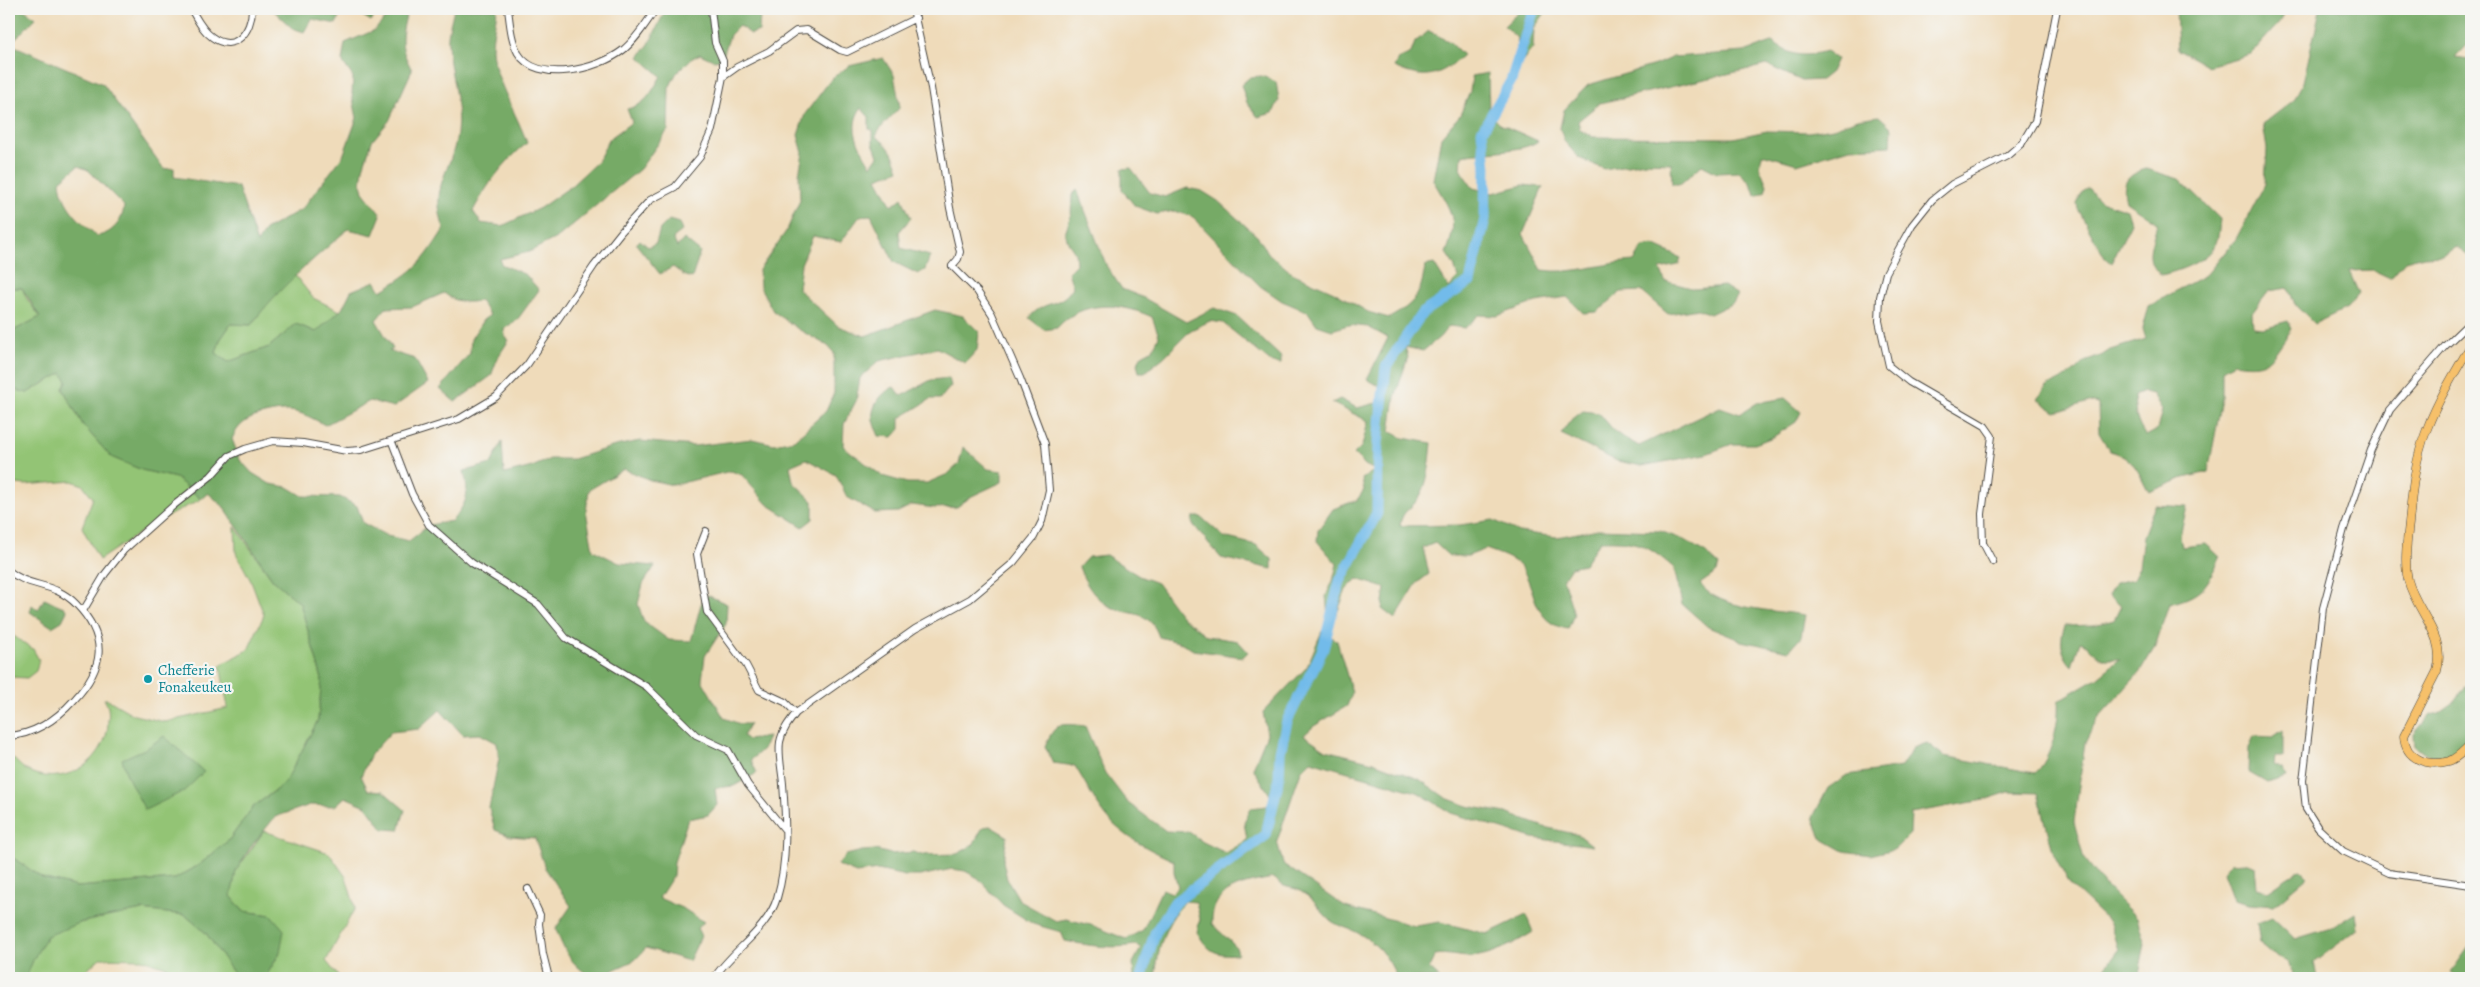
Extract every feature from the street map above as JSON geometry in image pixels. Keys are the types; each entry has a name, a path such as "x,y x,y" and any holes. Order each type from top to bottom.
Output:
{"main road":[{"path":"2471,345 2426,429 2412,490 2407,547 2407,576 2411,590 2435,635 2440,661 2437,671 2404,736 2404,747 2408,753 2426,761 2448,761 2457,757 2471,744"}],"street":[{"path":"191,9 210,36 217,40 232,42 246,34 252,20 252,9"},
{"path":"508,9 513,42 519,54 533,67 545,71 576,69 615,56 637,36 656,9"},
{"path":"83,611 105,574 124,550 236,452 273,441 304,443 355,451 392,442 428,427 459,419 496,397 513,381 561,318 594,266 621,232 650,200 675,187 700,157 712,130 723,77 723,61 715,43 711,9"},
{"path":"714,978 763,924 772,909 782,879 785,830 779,744 782,732 796,713 915,629 970,599 1001,574 1034,537 1047,504 1049,469 1045,444 1020,378 986,304 952,266 958,259 960,252 950,208 931,88 913,9"},
{"path":"1993,562 1983,543 1982,514 1992,436 1985,426 1909,382 1889,366 1879,321 1880,297 1886,273 1896,254 1912,225 1932,200 1952,184 2007,156 2022,143 2035,121 2056,9"},
{"path":"723,77 737,66 754,59 796,31 807,30 840,50 847,52 916,18"},
{"path":"723,61 737,66"},
{"path":"2471,321 2445,346 2390,410 2371,450 2344,529 2323,608 2303,781 2306,809 2318,828 2343,850 2390,873 2471,885"},
{"path":"392,442 412,494 429,525 472,563 538,604 566,638 647,687 696,735 728,750 748,785 785,830"},
{"path":"706,531 697,554 708,612 746,665 759,690 786,702 796,713"},
{"path":"9,571 20,578 59,590 83,611 94,628 98,649 97,666 91,681 54,718 34,730 9,736"},
{"path":"528,889 540,915 539,924 543,954 549,978"}],"green space":[{"path":"14,9 23,9 36,18 10,44 103,84 164,169 174,168 174,177 238,187 257,243 265,230 302,209 343,156 357,118 352,94 353,77 342,61 345,43 375,30 390,13 406,16 402,44 405,56 412,70 389,121 372,141 363,168 361,184 363,192 381,215 373,235 348,229 285,286 251,325 231,324 220,340 216,353 228,362 269,347 296,324 316,332 342,309 351,291 375,281 381,291 411,271 424,258 444,229 440,214 440,190 454,148 458,122 448,43 454,9 497,9 492,43 493,58 496,70 527,143 497,174 484,191 473,211 481,223 502,226 540,208 570,187 598,161 609,139 632,122 627,109 639,105 651,93 661,76 639,57 649,44 666,9 743,9 760,15 759,31 751,34 739,26 730,35 722,59 713,60 700,54 691,59 676,74 669,88 668,130 640,169 558,237 529,252 500,259 501,264 526,275 539,290 517,320 504,329 505,337 509,340 498,357 491,376 455,402 440,389 470,353 471,339 483,320 490,315 480,301 461,302 444,293 412,307 386,308 376,320 393,349 389,351 415,359 428,383 394,407 370,401 325,425 308,416 280,411 251,418 237,430 232,439 240,460 252,473 270,484 288,487 303,496 340,497 357,506 363,523 387,536 409,541 429,525 452,521 466,498 464,471 491,464 502,442 504,474 532,467 550,459 573,459 615,446 640,441 694,446 752,439 774,444 794,440 826,411 834,393 834,353 828,346 798,329 773,311 760,287 759,270 787,230 800,200 799,174 803,153 798,135 805,114 832,78 849,66 883,58 894,75 900,107 877,133 876,137 885,143 891,151 899,170 877,178 892,206 902,198 911,218 899,232 901,248 930,256 925,270 918,274 894,262 871,215 860,216 841,242 813,236 801,264 798,289 838,326 865,336 935,310 963,316 979,332 977,350 965,363 937,348 879,361 860,378 856,401 844,424 843,446 882,476 907,483 927,483 948,474 959,464 963,447 988,469 1002,471 1002,482 972,496 957,507 935,508 912,505 898,512 875,513 847,497 836,475 806,459 790,466 793,482 813,501 813,519 803,527 767,504 742,475 731,471 673,485 650,480 624,469 589,490 586,511 593,550 619,563 655,566 643,584 638,604 644,622 669,640 691,641 701,604 707,595 727,604 726,624 705,656 702,680 724,718 740,724 750,724 743,736 748,740 768,737 763,749 751,760 757,773 734,786 715,788 717,805 708,815 688,819 674,862 673,876 659,898 684,909 704,922 697,928 701,936 689,961 646,948 635,960 596,978 581,970 575,964 565,951 556,928 571,906 545,868 535,838 510,836 495,830 489,808 499,758 497,743 480,734 463,735 440,710 419,729 391,732 371,754 361,776 368,790 383,791 405,810 399,830 383,829 366,806 345,797 335,806 310,805 275,817 250,848 236,871 231,896 243,911 271,915 284,930 280,952 265,978 237,978 206,933 185,915 142,910 82,922 47,936 34,958 26,978 9,978 11,938 9,933 9,855 42,878 77,887 175,879 199,865 229,840 253,807 285,783 318,720 322,679 300,603 273,580 223,506 208,493 201,499 176,478 142,470 111,457 83,425 63,389 67,381 62,373 27,393 9,388 9,333 40,317 22,288 9,288 9,13","holes":["861,108 869,117 869,129 873,130 873,143 878,156 871,166 859,145 855,131 855,123","78,166 88,170 124,206 116,226 102,235 97,236 73,212 61,190 60,181"]},
{"path":"276,9 343,9 336,24 312,19 304,32 292,28 274,11"},
{"path":"359,9 381,9 371,21 358,13"},
{"path":"1522,9 1548,9 1534,28 1533,48 1521,63 1516,64 1515,55 1518,39 1504,26"},
{"path":"2176,9 2286,9 2281,21 2251,54 2208,66 2178,50"},
{"path":"2471,9 2471,41 2455,58 2471,60 2471,258 2456,247 2443,255 2424,256 2405,261 2390,278 2373,270 2349,271 2359,294 2347,308 2314,324 2296,306 2288,288 2269,291 2252,313 2253,327 2263,328 2288,321 2292,329 2274,354 2263,363 2234,363 2222,370 2222,399 2208,472 2184,478 2149,492 2138,471 2130,461 2110,451 2099,433 2098,404 2089,402 2056,412 2037,399 2048,386 2073,373 2084,362 2101,356 2110,350 2146,339 2143,329 2149,306 2207,274 2236,239 2265,184 2267,149 2263,124 2294,100 2303,82 2320,10","holes":["2143,392 2153,394 2162,410 2157,430 2146,436 2140,427 2134,396"]},
{"path":"1429,31 1450,42 1463,55 1447,68 1431,74 1414,74 1394,67 1398,59 1411,53 1415,42"},
{"path":"1772,42 1791,53 1810,55 1826,51 1837,59 1831,72 1821,80 1802,81 1767,65 1600,103 1578,121 1580,130 1593,137 1733,138 1767,131 1809,132 1833,128 1858,119 1879,116 1892,128 1891,146 1850,148 1797,164 1762,154 1760,168 1767,185 1765,192 1756,196 1749,181 1739,172 1717,173 1702,165 1680,184 1672,184 1671,163 1645,162 1604,169 1579,158 1564,141 1560,128 1564,110 1588,85 1655,65 1673,57 1744,52"},
{"path":"1488,73 1489,113 1500,124 1538,141 1532,145 1513,149 1462,155 1461,171 1473,188 1493,193 1523,185 1543,187 1523,234 1542,270 1577,270 1634,261 1643,247 1653,245 1681,258 1678,265 1660,269 1665,281 1695,289 1724,286 1738,295 1733,303 1710,314 1698,309 1668,314 1641,291 1621,292 1597,312 1583,313 1567,297 1536,302 1497,316 1479,315 1465,328 1449,326 1440,337 1423,351 1405,347 1408,357 1395,397 1390,431 1403,438 1432,443 1429,471 1425,485 1419,498 1403,516 1400,526 1460,525 1493,520 1519,532 1557,537 1598,529 1660,531 1684,540 1706,553 1719,565 1717,572 1700,584 1709,593 1734,604 1805,615 1801,637 1789,651 1742,641 1708,627 1682,604 1674,568 1648,549 1623,541 1600,541 1584,564 1571,567 1563,579 1574,614 1568,629 1557,626 1542,614 1528,579 1516,562 1486,549 1468,556 1449,556 1435,543 1423,548 1429,574 1417,583 1395,619 1382,609 1385,588 1357,579 1346,590 1336,616 1328,617 1326,596 1333,581 1337,564 1317,541 1318,530 1333,509 1357,500 1364,490 1362,479 1375,470 1365,465 1354,454 1362,446 1368,421 1332,403 1340,399 1357,408 1384,401 1379,386 1367,379 1388,338 1368,327 1348,325 1332,330 1317,325 1308,312 1282,301 1260,286 1193,217 1175,211 1157,214 1135,206 1122,190 1122,169 1131,168 1150,193 1165,197 1187,188 1202,191 1218,201 1258,237 1269,254 1292,273 1334,292 1368,312 1389,318 1405,308 1415,298 1419,292 1425,266 1434,264 1449,288 1458,278 1454,265 1446,253 1452,231 1451,215 1433,180 1441,137 1460,115 1470,92 1472,76"},
{"path":"1262,76 1276,82 1279,100 1273,113 1258,117 1247,103 1241,85 1250,77"},
{"path":"2146,169 2179,179 2220,219 2216,243 2212,250 2200,260 2185,268 2162,275 2156,270 2150,258 2151,245 2157,223 2126,202 2124,189 2130,177"},
{"path":"2088,188 2100,201 2127,210 2131,223 2111,263 2105,258 2078,209 2077,203 2083,191"},
{"path":"1077,190 1107,267 1122,289 1144,298 1186,322 1214,308 1237,316 1281,357 1281,364 1272,363 1223,323 1210,321 1191,330 1164,357 1145,372 1139,372 1137,364 1142,355 1153,349 1159,336 1152,317 1127,308 1102,306 1077,312 1057,328 1044,330 1029,318 1041,308 1063,298 1073,287 1068,272 1076,264 1075,253 1065,233 1071,215 1072,195"},
{"path":"669,220 679,223 682,231 673,238 677,247 684,239 700,252 692,278 685,276 673,267 660,274 636,244 640,240 648,247 656,243 660,229"},
{"path":"294,274 313,298 340,311 316,332 296,324 269,347 228,362 216,353 220,340 231,324 251,325 270,299"},
{"path":"9,288 22,288 27,299 40,317 9,333"},
{"path":"62,373 67,381 63,389 83,425 111,457 142,470 176,478 201,499 153,524 99,560 82,527 93,498 83,485 72,481 25,485 9,483 9,388 27,393"},
{"path":"949,378 951,386 940,399 931,399 900,418 900,429 893,437 879,436 873,422 873,410 878,400 886,392 894,387 901,396 931,380"},
{"path":"1785,398 1801,412 1796,422 1773,437 1755,444 1732,444 1706,454 1642,466 1617,461 1561,434 1570,421 1583,411 1599,413 1616,433 1639,446 1720,407 1740,414 1757,403"},
{"path":"2155,505 2187,507 2180,535 2182,547 2206,544 2220,557 2202,589 2189,598 2169,604 2155,647 2140,672 2097,719 2085,743 2074,822 2084,859 2105,886 2137,918 2145,944 2138,978 2107,978 2104,969 2118,950 2110,923 2071,886 2054,855 2038,793 2009,792 1984,800 1911,813 1910,834 1895,849 1870,855 1844,851 1821,838 1813,817 1828,788 1847,775 1901,767 1913,748 1927,743 1944,756 2035,773 2041,767 2050,750 2058,719 2058,701 2097,678 2120,659 2102,659 2087,645 2080,642 2072,666 2065,657 2062,647 2065,626 2094,625 2114,620 2121,606 2108,595 2115,583 2133,579 2139,567 2143,536"},
{"path":"1193,517 1201,517 1224,537 1256,545 1272,559 1272,569 1221,558 1192,523"},
{"path":"235,527 273,580 300,603 322,679 318,720 285,783 253,807 229,840 199,865 175,879 77,887 42,878 9,855 9,754 26,770 40,775 68,774 81,768 92,759 106,735 108,712 104,699 134,715 165,722 228,708 220,665 248,650 264,615 252,583 236,553"},
{"path":"1106,555 1139,576 1157,583 1182,617 1207,636 1238,641 1248,652 1243,657 1193,650 1182,643 1159,637 1155,628 1145,617 1104,603 1091,590 1079,567 1088,557"},
{"path":"44,599 64,607 67,611 62,621 52,627 30,612 32,605 38,610"},
{"path":"1322,631 1337,641 1352,693 1347,706 1314,726 1304,735 1326,750 1373,762 1419,779 1446,798 1467,806 1506,813 1544,827 1579,835 1593,846 1533,838 1506,830 1451,813 1419,793 1311,761 1301,771 1277,841 1283,864 1345,907 1415,926 1440,922 1487,934 1526,915 1533,932 1495,952 1479,956 1435,955 1429,968 1440,978 1397,978 1390,963 1375,945 1362,935 1332,922 1307,896 1299,890 1282,885 1274,878 1252,882 1232,889 1217,902 1213,912 1212,924 1236,947 1238,954 1218,953 1205,944 1197,932 1200,919 1196,902 1185,901 1172,919 1163,937 1155,978 1134,978 1133,963 1141,948 1136,945 1118,947 1065,941 1061,932 1033,924 1003,905 978,878 965,871 952,869 920,876 905,876 878,870 856,873 837,865 846,855 862,851 875,850 891,854 913,852 922,855 957,854 973,845 983,827 990,826 1007,836 1003,861 1007,879 1020,901 1056,921 1066,919 1091,925 1126,939 1143,930 1162,889 1172,893 1178,887 1174,872 1174,861 1137,842 1113,824 1098,804 1075,766 1053,763 1045,746 1052,732 1059,726 1069,724 1085,726 1105,773 1128,803 1166,831 1189,832 1203,842 1226,853 1247,840 1244,822 1251,808 1267,806 1272,798 1253,768 1267,734 1263,712 1307,667"},
{"path":"9,633 33,649 39,660 36,671 27,678 9,677"},
{"path":"2471,679 2471,734 2452,757 2429,755 2415,747 2414,734 2430,715 2438,713 2455,701"},
{"path":"2283,730 2283,757 2275,757 2274,765 2283,769 2287,777 2267,783 2248,772 2249,748 2254,736 2273,737"},
{"path":"164,736 204,772 184,791 145,810 127,776 122,759 147,748"},
{"path":"264,831 329,853 346,877 355,908 326,961 340,978 265,978 280,953 271,915 243,911 231,896 236,871"},
{"path":"2245,862 2255,866 2257,888 2268,891 2297,871 2302,870 2308,876 2273,906 2249,904 2233,900 2223,873 2230,863"},
{"path":"142,910 185,915 206,933 237,978 194,978 188,974 142,959 100,958 78,978 26,978 39,946 53,932 77,924"},
{"path":"2356,912 2358,929 2314,962 2317,978 2293,978 2288,961 2272,954 2260,944 2257,923 2272,917 2295,939 2331,928"},
{"path":"2471,944 2471,978 2460,978 2451,972"}],"waterway":[{"path":"1141,978 1155,933 1175,902 1266,835 1279,778 1280,752 1287,721 1323,649 1340,581 1377,513 1378,442 1386,367 1422,313 1470,282 1485,219 1486,167 1482,131 1511,81 1534,9"}],"place":[{"name":"Chefferie Fonakeukeu","path":"148,679"}]}
